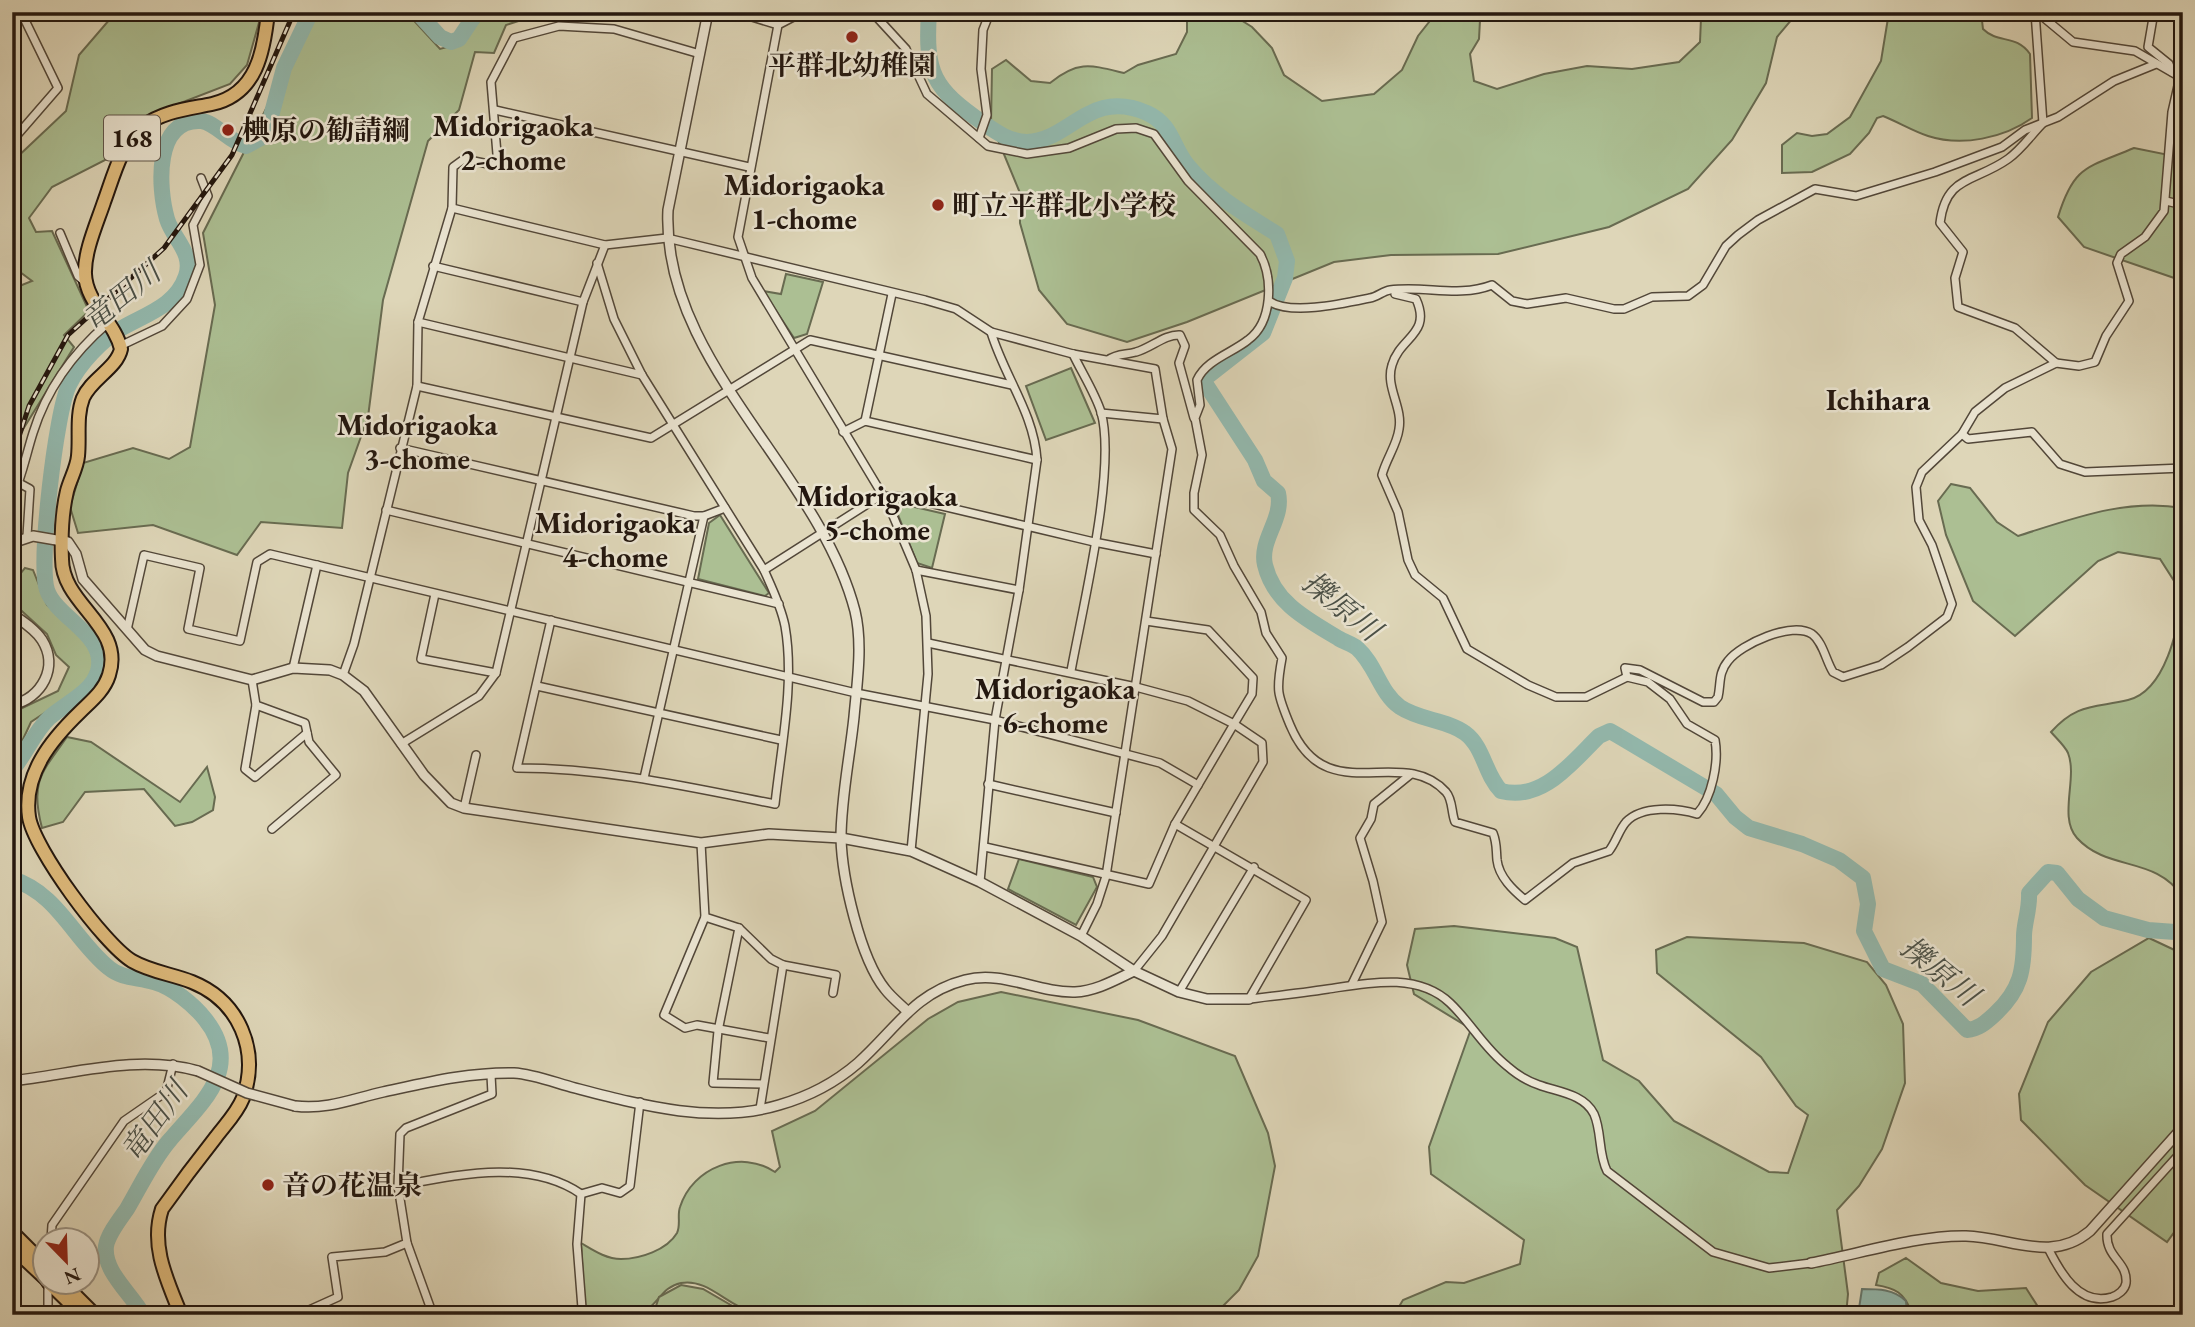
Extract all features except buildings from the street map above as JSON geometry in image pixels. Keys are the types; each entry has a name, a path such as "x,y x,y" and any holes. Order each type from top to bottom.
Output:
{"highway":[{"name":"168","path":"86,282 85,265 100,214 132,138 143,127 166,115 214,103 239,92 250,81 257,67 265,44 268,12"},
{"path":"86,282 120,344 120,355 94,380 81,405 78,454 65,500 59,540 67,586 104,631 112,654 112,666 99,693 61,731 36,769 29,788 31,826 49,861 105,936 130,960 190,981 217,996 240,1021 248,1051 247,1082 239,1107 162,1209 156,1228 159,1254 181,1315"},
{"path":"12,1232 32,1251"},
{"path":"12,1247 32,1266"},
{"path":"62,1296 79,1313"},
{"path":"76,1296 95,1315"}],"street":[{"path":"12,141 58,88 21,12"},
{"path":"708,12 678,152 667,238 680,297 731,389 822,533 855,613 858,647 856,692 841,838 853,911 870,964 884,989 907,1011"},
{"path":"736,12 778,25 803,12"},
{"path":"872,12 906,49 927,94 988,146 1027,154 1069,149 1116,129 1136,128 1154,134 1188,181 1260,254 1266,264 1274,304 1251,338 1200,373 1195,387 1200,405 1195,418"},
{"path":"979,138 986,118 981,69 983,30 990,12"},
{"path":"1627,677 1625,668 1640,670 1703,702 1710,702 1718,697 1720,674 1728,660 1751,642 1800,630 1811,633 1818,641 1833,672 1843,677 1881,665 1919,640 1947,617 1952,599 1932,545 1919,520 1916,487 1922,472 1962,434 1975,412 1991,397 2056,363 2088,365 2099,357 2106,336 2129,301 2117,263 2122,254 2145,237 2161,220 2166,201 2172,112 2181,76 2136,51 2073,42 2036,12"},
{"path":"2036,12 2043,123 2009,158 1950,191 1943,203 1940,223 1963,252 1955,278 1958,307 2015,328 2056,363"},
{"path":"2154,12 2148,47 2169,64 2172,73"},
{"path":"778,25 749,167 738,237 752,278 898,523 916,570 926,615 928,643 925,706 911,851"},
{"path":"343,675 354,644 417,386 418,322 452,208 453,167 464,159 499,166 491,82 514,38 559,26 614,29 700,54"},
{"path":"1374,298 1386,290 1428,288 1472,292 1492,285 1512,301 1527,304 1566,298 1624,309 1652,297 1688,296 1703,285 1726,246 1738,235 1770,213 1815,189 1856,196 1872,193 2002,147 2025,130 2043,123 2114,81 2156,64"},
{"path":"495,110 749,167"},
{"path":"120,344 172,318 195,283 199,256 193,225 208,196 201,178"},
{"path":"2166,201 2183,205"},
{"path":"452,208 605,245 667,238 956,309 991,332 1073,354 1155,369 1163,419 1172,449 1106,876 1097,904 1081,936"},
{"path":"60,233 78,276 86,282"},
{"path":"401,744 479,696 496,673 583,302 605,245"},
{"path":"551,620 517,768 572,768 644,778 775,804 788,674 785,628 779,604 764,570 642,375 614,319 597,263"},
{"path":"433,267 583,302"},
{"path":"864,421 892,294"},
{"path":"1108,360 1114,355 1143,350 1173,334 1180,335 1185,346 1180,363 1202,456 1194,493 1194,510 1220,535 1234,566 1261,612 1266,633 1282,658 1276,692 1298,743 1318,762 1342,773 1411,774 1437,785 1446,792 1455,822 1493,833 1497,844 1497,862 1508,886 1525,901 1573,863 1609,851 1624,823 1633,817 1679,808 1697,814 1706,805 1713,778 1715,740 1687,724 1670,699 1648,682 1627,677 1586,697 1574,698 1556,697 1528,685 1467,649 1443,598 1415,575 1408,560 1398,512 1382,475 1399,429 1391,368 1395,355 1415,333 1421,310 1416,299 1406,294 1301,308 1274,304"},
{"path":"418,322 642,375"},
{"path":"13,497 33,431 55,385 78,349 109,326"},
{"path":"979,882 985,847 995,720 1019,590 1037,460 1035,440 1028,417 991,332"},
{"path":"417,386 651,438 810,340 1013,385"},
{"path":"1070,671 1094,542 1105,457 1101,413 1073,354"},
{"path":"1101,413 1163,419"},
{"path":"843,432 864,421 1037,460"},
{"path":"1962,434 1968,439 2027,430 2038,436 2060,464 2085,472 2183,468"},
{"path":"400,448 704,516 725,508"},
{"path":"19,483 30,489 30,536"},
{"path":"764,570 880,496 904,497 1156,554"},
{"path":"386,510 527,546 779,604"},
{"path":"644,778 691,584 704,516"},
{"path":"12,543 30,536 59,540 72,546 83,579 145,650 157,656 252,680 293,668 330,670 343,675 364,691 424,775 451,803 464,808 701,843 769,834 841,838 911,851 979,882 1081,936 1134,971 1179,992 1208,999 1248,999 1352,984 1405,983 1438,994 1457,1011 1490,1052 1510,1069 1539,1086 1582,1100 1594,1115 1607,1171 1703,1247 1769,1268 1966,1236 2048,1248 2072,1244 2090,1231 2183,1127"},
{"path":"127,630 144,555 200,568 188,629 240,641 257,562 270,554 856,692 995,720 1160,763 1198,785"},
{"path":"293,668 317,565"},
{"path":"916,570 1019,590"},
{"path":"435,594 421,659 496,673"},
{"path":"12,614 41,638 47,650 49,667 40,688 27,699 12,705"},
{"path":"985,847 1149,884 1175,824 1252,694 1253,678 1208,630 1146,621"},
{"path":"12,1081 127,1064 173,1064 198,1071 247,1093 295,1106 321,1108 451,1077 516,1073 640,1102 722,1114 760,1109 798,1098 839,1077 883,1039 907,1011 926,995 978,977 996,977 1072,992 1100,987 1134,971 1163,936 1212,845 1263,762 1262,743 1234,724 1188,701 1070,671 928,643"},
{"path":"252,680 256,705 245,769 256,777 307,733"},
{"path":"537,686 781,740"},
{"path":"256,705 305,723 309,742 336,775 272,829"},
{"path":"464,808 476,755"},
{"path":"1352,984 1382,922 1360,838 1371,820 1374,804 1411,774"},
{"path":"988,784 1116,813"},
{"path":"1175,824 1254,867 1306,900 1248,999"},
{"path":"701,843 705,917 664,1016 685,1028 697,1025 718,1031 769,1038"},
{"path":"1179,992 1254,867"},
{"path":"705,917 739,928 771,958 783,965 836,975 833,993"},
{"path":"739,928 718,1031 713,1083 762,1084"},
{"path":"760,1109 769,1038 783,965"},
{"path":"52,1226 124,1121 166,1091 173,1064"},
{"path":"433,1315 407,1242 398,1186 400,1134 406,1128 492,1094 491,1075"},
{"path":"398,1186 498,1171 557,1182 581,1194 602,1188 620,1193 630,1186 640,1102"},
{"path":"2048,1248 2066,1279 2084,1295 2103,1298 2118,1294 2125,1288 2127,1280 2122,1264 2111,1255 2107,1244 2108,1234 2183,1150"},
{"path":"568,1315 580,1311 577,1244 581,1194"},
{"path":"298,1315 338,1297 332,1257 385,1252 407,1242"},
{"path":"47,1296 48,1315"},
{"path":"2181,1315 2178,1310 2183,1296"},
{"path":"55,1315 64,1308 79,1313"}],"green space":[{"path":"116,12 262,12 247,65 230,84 160,111 129,133 113,156 52,187 29,218 36,232 52,231 89,311 64,335 74,347 12,447 12,289 32,281 12,266 12,162 66,111 79,55"},
{"path":"315,12 406,12 440,49 462,43 486,12 546,12 506,25 494,53 475,52 459,110 428,141 383,300 368,417 348,473 342,528 261,522 237,555 153,525 78,533 70,507 83,463 133,448 169,459 190,447 215,305 203,233"},
{"path":"1187,12 1228,12 1252,27 1272,48 1284,75 1322,101 1374,94 1402,70 1418,36 1437,12 1488,12 1480,20 1479,39 1470,54 1474,81 1497,89 1544,74 1587,66 1632,69 1679,62 1700,42 1701,18 1692,12 1798,12 1777,37 1766,83 1732,140 1688,189 1609,227 1498,254 1391,255 1334,262 1187,322 1127,342 1067,324 1039,290 1020,223 1020,193 991,123 992,69 1006,60 1031,81 1050,83 1069,71 1085,66 1124,73 1138,65 1176,54 1187,32"},
{"path":"1526,12 1630,12 1563,21 1536,17"},
{"path":"1889,12 1981,12 1983,29 1989,34 2019,44 2030,54 2032,118 1996,135 1955,141 1928,136 1883,116 1877,118 1869,133 1850,154 1812,172 1782,173 1782,145 1797,133 1812,136 1827,134 1850,117 1881,61"},
{"path":"2134,148 2179,157 2182,170 2180,197 2183,210 2183,281 2084,247 2058,217 2070,187 2084,170"},
{"path":"786,274 823,282 807,334 794,338 763,291 781,294"},
{"path":"1071,368 1095,423 1046,440 1026,386"},
{"path":"1951,484 1970,488 1997,522 2018,536 2079,517 2120,508 2183,508 2183,595 2160,559 2118,552 2098,561 2015,636 1973,601 1946,535 1938,501"},
{"path":"893,502 945,514 932,568 917,563"},
{"path":"720,515 769,593 765,596 698,579 709,523"},
{"path":"25,568 33,570 47,605 89,642 96,659 95,672 81,689 31,722 12,763 12,720 18,710 58,691 69,667 56,655 47,634 12,602 13,583"},
{"path":"2183,595 2183,897 2172,884 2159,875 2103,856 2089,849 2077,838 2069,819 2071,774 2068,753 2051,732 2078,711 2128,700 2141,694 2152,684 2168,656"},
{"path":"67,737 91,742 180,802 207,767 215,797 213,810 192,822 175,826 144,789 85,792 63,822 42,828 37,800 40,779"},
{"path":"1019,859 1093,877 1097,887 1076,925 1008,889"},
{"path":"1454,926 1555,938 1577,947 1603,1060 1639,1081 1674,1121 1769,1172 1788,1173 1808,1115 1796,1106 1761,1057 1657,973 1656,950 1687,937 1804,943 1867,962 1886,985 1903,1024 1905,1083 1882,1149 1859,1186 1837,1210 1848,1294 1846,1315 1394,1315 1403,1300 1446,1282 1464,1283 1520,1264 1524,1240 1431,1174 1429,1147 1471,1029 1414,994 1407,965 1415,929"},
{"path":"2149,938 2183,954 2183,1220 2167,1242 2085,1185 2021,1120 2019,1094 2048,1022 2091,972"},
{"path":"1001,992 1138,1020 1235,1056 1268,1133 1275,1166 1258,1256 1239,1290 1214,1315 807,1315 793,1311 757,1313 741,1308 700,1284 681,1283 670,1287 648,1309 635,1315 585,1315 581,1243 615,1259 636,1257 660,1249 677,1233 679,1210 686,1193 707,1172 733,1162 748,1162 775,1172 780,1167 772,1131 815,1111 928,1019 958,1002"},
{"path":"1906,1258 1941,1283 1978,1291 2026,1288 2040,1310 2039,1315 1909,1315 1909,1306 1902,1296 1894,1290 1876,1285 1879,1273"},
{"path":"681,1285 703,1289 748,1315 653,1315 659,1297"}],"water":[{"path":"1862,1289 1896,1294 1906,1301 1907,1313 1858,1315"}],"waterway":[{"name":"竜田川","path":"12,770 44,724 84,692 98,671 96,647 52,600 47,590 45,575 54,454 69,385 99,346 114,333 168,302 186,276 188,268 185,253 170,226 164,206 161,174 167,143 175,131 186,123 201,121 246,146 266,135 284,68 311,12"},
{"name":"擽原川","path":"417,12 440,37 451,42 459,39 477,12"},
{"name":"擽原川","path":"929,12 929,51 936,78 953,100 993,130 1009,138 1027,142 1056,134 1081,118 1110,107 1127,107 1147,113 1167,130 1183,159 1198,177 1230,204 1277,234 1287,261 1285,278 1263,333 1203,380 1255,460 1264,481 1278,493 1278,512 1264,556 1269,578 1284,600 1294,609 1357,648 1393,701 1400,707 1465,733 1476,746 1501,791 1516,793 1543,785 1567,768 1599,736 1610,731 1716,794 1735,817 1749,828 1802,844 1839,860 1863,878 1868,904 1864,931 1883,969 1922,984 1967,1030 1979,1027 1989,1020 2016,988 2022,969 2029,893 2048,872 2057,873 2078,899 2104,918 2148,930 2175,932 2183,936"},
{"name":"竜田川","path":"12,879 42,895 97,957 114,972 161,984 175,992 200,1013 216,1037 221,1054 214,1085 157,1157 107,1241 106,1256 113,1274 143,1315"}],"railway":[{"path":"12,458 29,406 68,335 164,248 232,155 294,12"}],"place":[{"name":"平群北幼稚園","path":"852,37"},
{"name":"椣原の勧請綱","path":"228,130"},
{"name":"町立平群北小学校","path":"938,205"},
{"name":"音の花温泉","path":"268,1185"}],"district":[{"name":"Midorigaoka 2-chome","path":"513,142"},
{"name":"Midorigaoka 1-chome","path":"804,201"},
{"name":"Ichihara","path":"1878,399"},
{"name":"Midorigaoka 3-chome","path":"417,441"},
{"name":"Midorigaoka 5-chome","path":"877,512"},
{"name":"Midorigaoka 4-chome","path":"615,539"},
{"name":"Midorigaoka 6-chome","path":"1055,705"}]}
